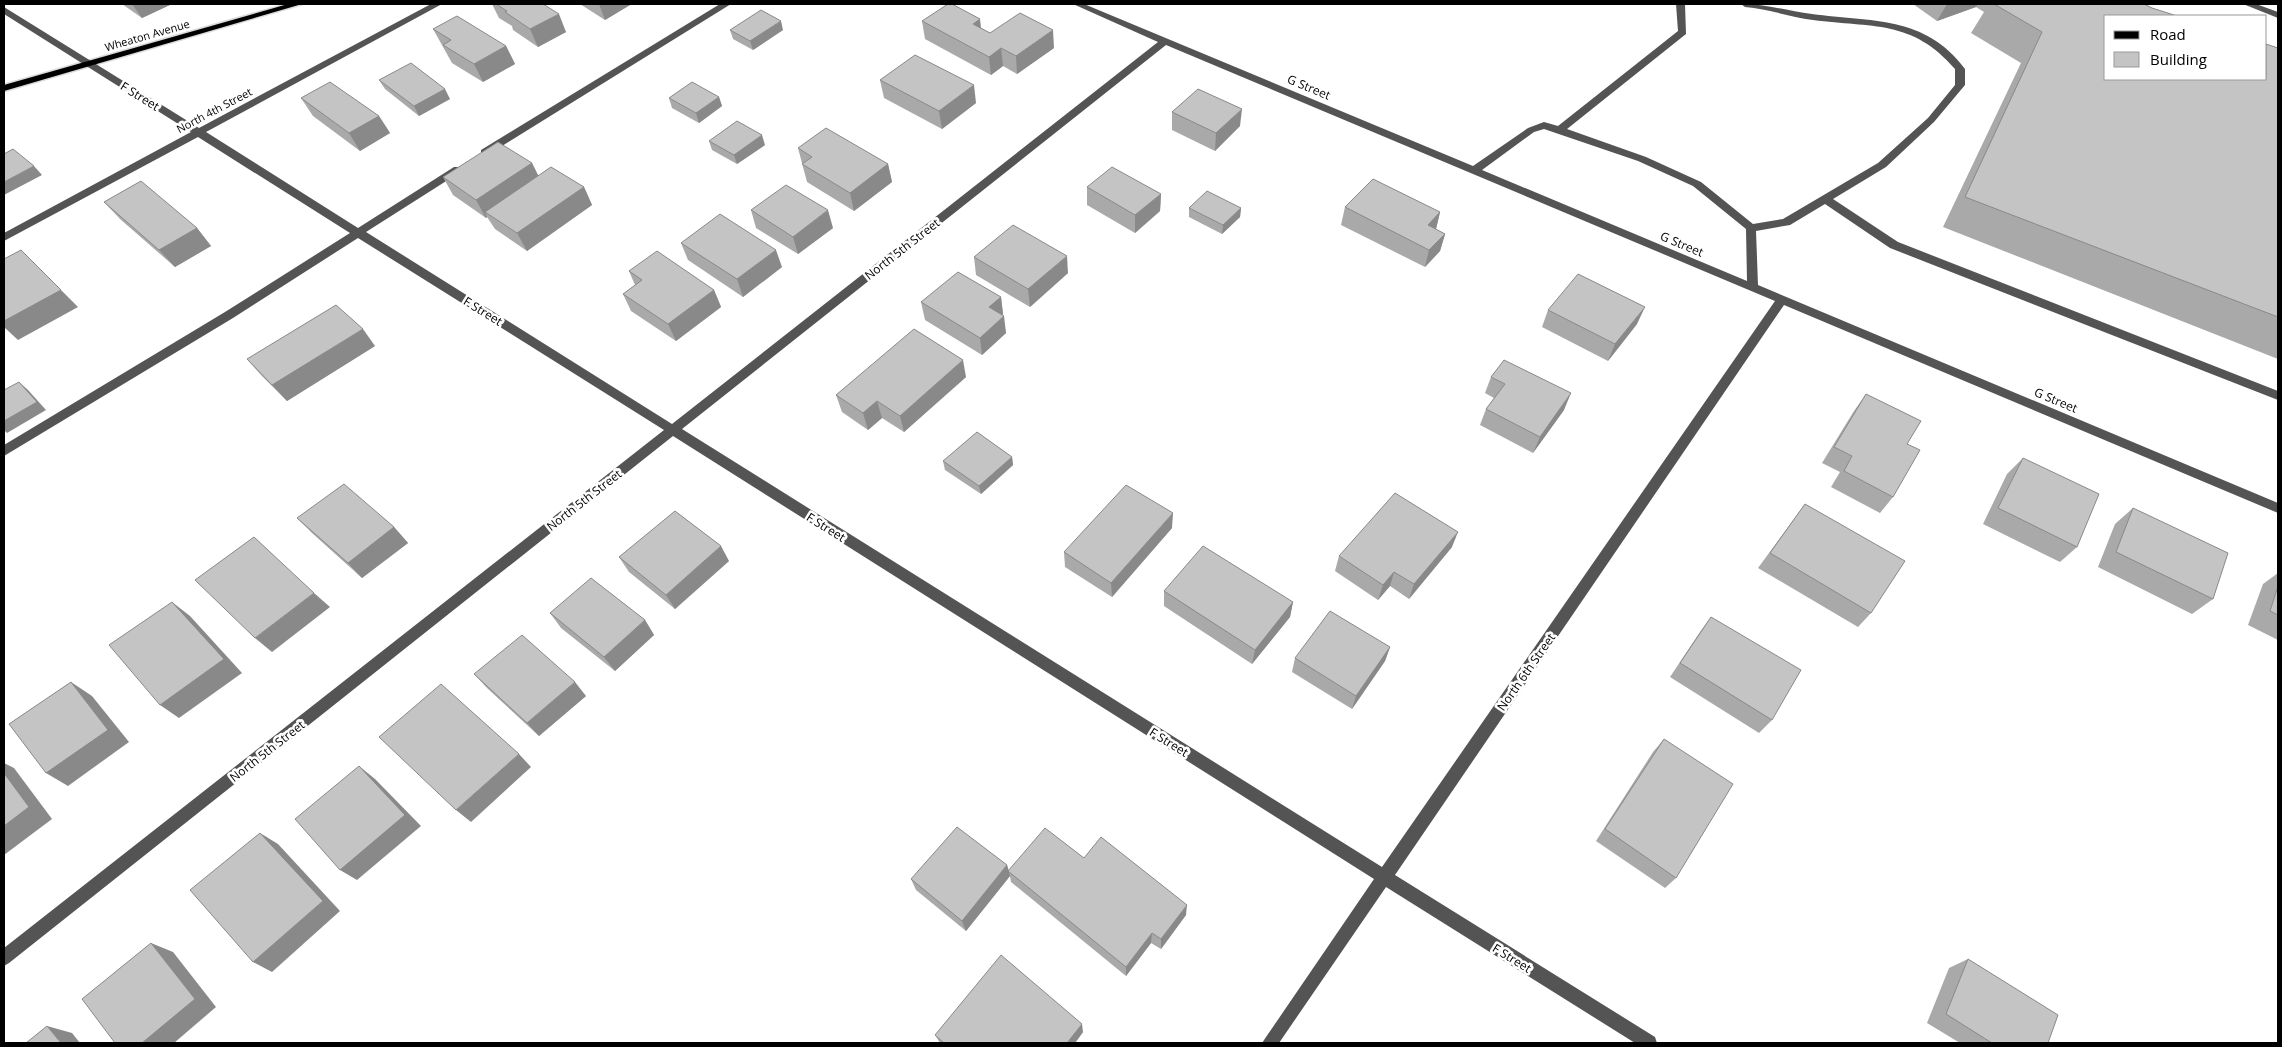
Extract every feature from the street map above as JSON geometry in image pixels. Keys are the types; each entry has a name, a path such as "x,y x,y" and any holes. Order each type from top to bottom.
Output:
{"main road":[{"name":"Wheaton Avenue","path":"4,88 297,4"}],"street":[{"name":"North 4th Street","path":"4,237 436,4"},
{"path":"479,155 726,4"},
{"name":"G Street","path":"1076,4 2278,508"},
{"path":"1560,130 1683,32 1681,4"},
{"path":"1745,4 1813,17 1863,20 1890,24 1915,32 1938,46 1960,69 1960,85 1911,140 1882,164 1786,222 1750,228"},
{"path":"2248,4 2278,14"},
{"name":"F Street","path":"4,10 1649,1043"},
{"name":"North 5th Street","path":"4,958 1165,41"},
{"path":"1473,171 1531,130 1544,125 1642,159 1697,184 1750,228 1753,289"},
{"path":"4,451 229,315 463,166"},
{"path":"1824,198 1894,246 2278,396"},
{"name":"North 6th Street","path":"1270,1043 1781,301"}],"building":[{"path":"496,4 543,4 559,14 530,29"},
{"path":"948,4 952,4 980,19 973,24 990,33 1020,13 1053,30 1016,56 1001,48 989,57 922,21"},
{"path":"1994,4 2144,4 2174,15 2104,15 2104,80 2267,80 2267,44 2278,48 2278,317 1965,197 2042,32"},
{"path":"761,10 781,21 750,41 730,30"},
{"path":"457,16 506,46 474,64 443,45 451,40 433,29"},
{"path":"915,55 974,85 939,111 880,80"},
{"path":"411,63 445,89 414,106 379,80"},
{"path":"330,82 379,116 349,133 301,98"},
{"path":"692,82 719,97 696,113 669,98"},
{"path":"1198,89 1242,109 1216,133 1172,112"},
{"path":"737,121 762,135 734,155 709,141"},
{"path":"826,128 888,164 850,193 802,164 812,157 798,148"},
{"path":"498,142 532,163 476,200 443,177"},
{"path":"13,149 34,166 4,182 4,154"},
{"path":"551,167 584,187 517,233 485,212"},
{"path":"1112,167 1161,194 1135,215 1087,187"},
{"path":"1373,179 1440,212 1428,225 1445,234 1429,250 1345,207"},
{"path":"141,181 197,228 159,250 104,202"},
{"path":"786,185 828,210 793,237 751,210"},
{"path":"1207,191 1241,208 1223,225 1189,208"},
{"path":"720,214 776,250 737,279 681,243"},
{"path":"1013,225 1067,256 1028,289 974,257"},
{"path":"21,250 61,290 4,321 4,259"},
{"path":"657,251 714,290 668,324 623,294 642,280 629,271"},
{"path":"958,272 1001,297 989,307 1004,316 980,338 921,302"},
{"path":"1578,274 1645,307 1615,344 1548,310"},
{"path":"336,305 363,329 272,385 247,359"},
{"path":"914,329 963,360 900,416 877,401 863,413 836,395"},
{"path":"1504,360 1571,393 1540,437 1486,409 1505,384 1491,377"},
{"path":"19,382 37,402 4,421 4,390"},
{"path":"1866,394 1921,421 1907,444 1920,450 1893,497 1844,471 1852,456 1834,447"},
{"path":"977,432 1012,457 979,486 943,461"},
{"path":"2023,458 2099,494 2077,547 1998,508"},
{"path":"344,484 394,527 348,563 297,518"},
{"path":"1126,485 1173,513 1111,583 1064,552"},
{"path":"1395,493 1458,532 1414,584 1394,572 1383,585 1339,556"},
{"path":"1805,504 1905,561 1871,613 1770,553"},
{"path":"2133,508 2228,553 2213,599 2116,552"},
{"path":"675,511 721,546 666,595 619,557"},
{"path":"254,537 314,593 255,638 195,580"},
{"path":"1203,546 1293,602 1255,650 1164,591"},
{"path":"591,578 645,620 604,657 550,613"},
{"path":"2278,586 2278,615 2270,611"},
{"path":"172,602 224,659 160,705 109,645"},
{"path":"1330,611 1390,647 1356,696 1295,658"},
{"path":"1711,617 1801,670 1772,720 1680,663"},
{"path":"522,635 575,682 527,723 474,674"},
{"path":"71,682 108,730 46,773 9,724"},
{"path":"441,684 519,754 456,810 379,737"},
{"path":"1664,739 1733,784 1676,878 1605,829"},
{"path":"359,766 405,815 340,870 295,819"},
{"path":"4,773 29,807 4,826"},
{"path":"957,827 1007,865 962,921 911,879"},
{"path":"1045,828 1084,858 1101,837 1187,905 1161,939 1152,933 1126,967 1008,871"},
{"path":"260,833 323,901 253,962 190,890"},
{"path":"151,943 195,999 142,1043 115,1043 82,999"},
{"path":"1001,955 1082,1024 1067,1043 944,1043 935,1035"},
{"path":"1968,959 2058,1015 2048,1043 1992,1043 1946,1014"},
{"path":"47,1026 61,1043 26,1043"}]}
